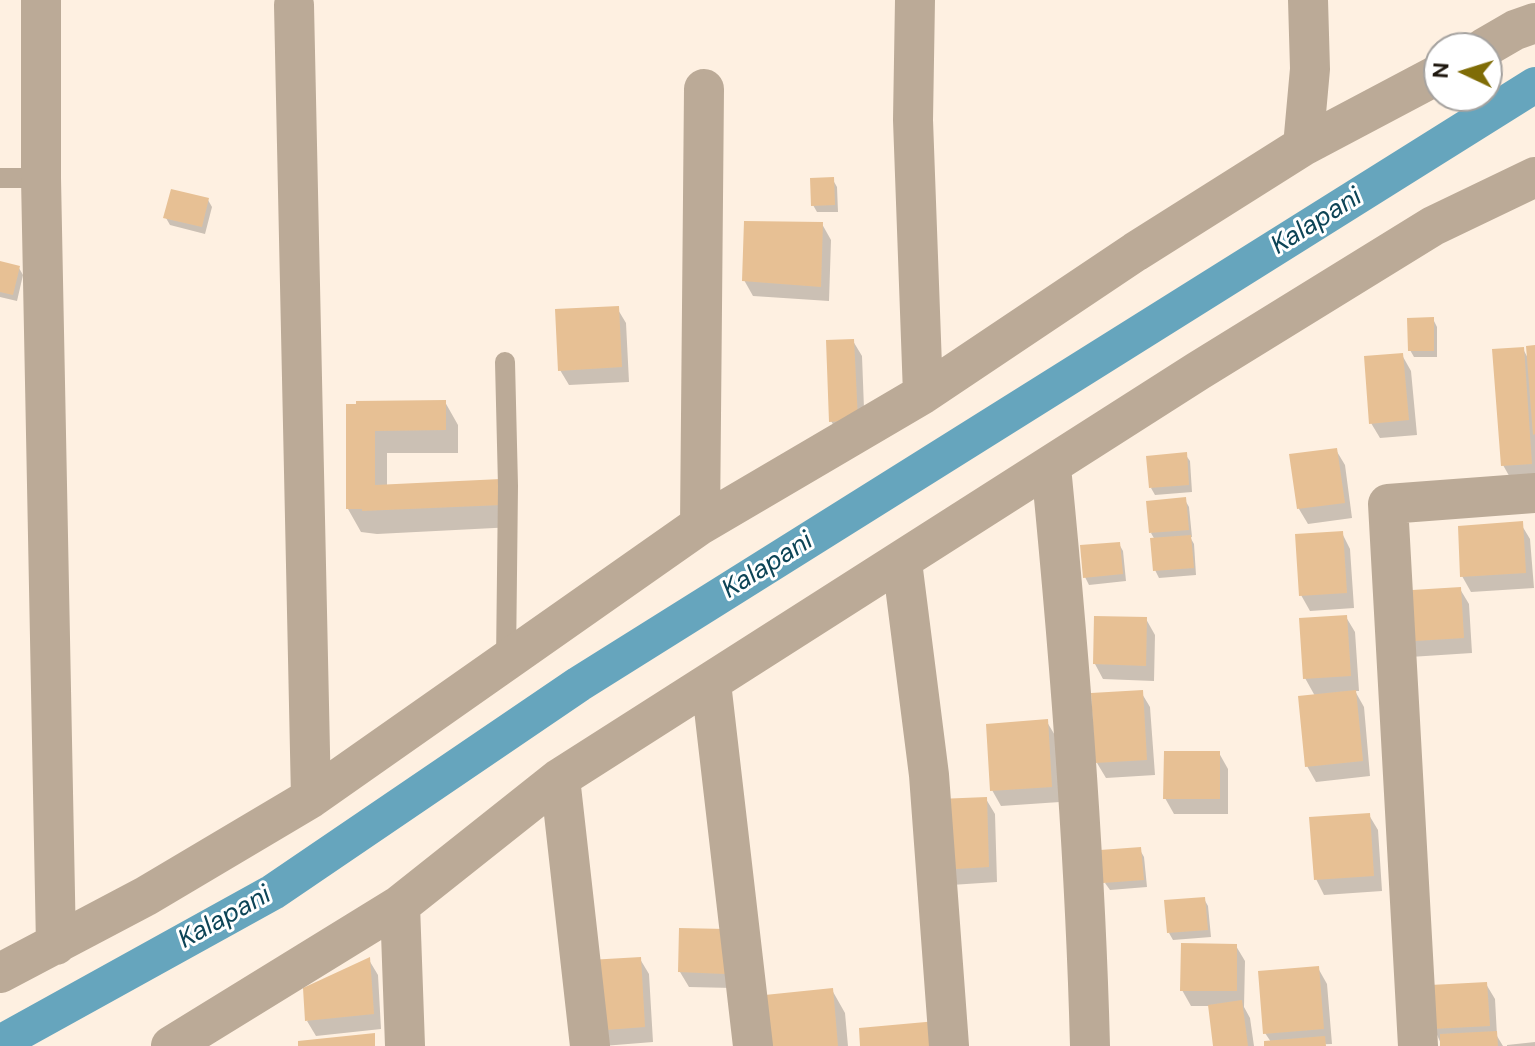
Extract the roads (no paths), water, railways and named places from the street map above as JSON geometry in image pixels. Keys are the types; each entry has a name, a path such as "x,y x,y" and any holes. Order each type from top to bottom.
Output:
{"street":[{"path":"41,0 41,178 56,945"},
{"path":"915,0 913,120 923,394"},
{"path":"1303,146 1310,69 1308,0"},
{"path":"294,5 311,798"},
{"path":"1503,37 1535,23"},
{"path":"0,973 146,896 311,798 700,525 923,394 1135,252 1303,146 1423,82"},
{"path":"700,525 704,89"},
{"path":"171,1046 400,905 560,778 1198,371 1433,226 1535,177"},
{"path":"1051,467 1070,655 1090,1046"},
{"path":"1418,1046 1388,504 1535,493"},
{"path":"902,562 929,775 949,1046"},
{"path":"711,683 753,1046"},
{"path":"560,778 590,1046"},
{"path":"400,905 405,1046"}],"lane":[{"path":"0,178 41,178"},
{"path":"505,362 508,486 506,661"}],"waterway":[{"name":"Kalapani","path":"0,1043 273,892 579,684 1535,85"}]}
